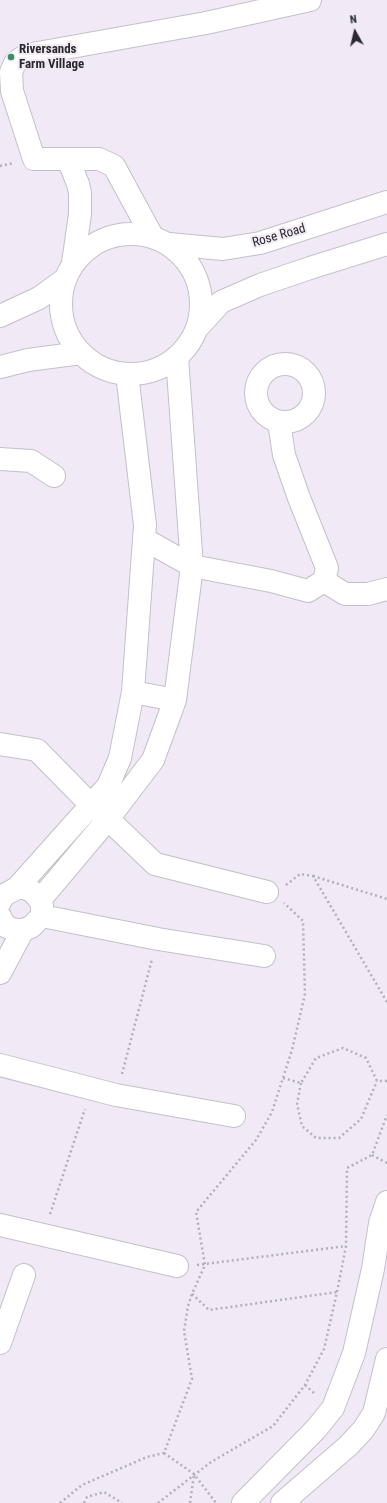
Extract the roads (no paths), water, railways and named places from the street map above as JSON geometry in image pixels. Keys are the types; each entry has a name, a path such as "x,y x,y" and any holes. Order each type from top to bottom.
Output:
{"street":[{"path":"160,240 114,166 99,158 34,159 12,91 11,72 15,63 23,57 32,54 198,24 235,8 310,0"},
{"path":"68,159 80,193 80,214 69,272 60,300 62,319 69,338 81,354 94,363 109,370 127,374 151,371 162,367 177,357 189,344 200,325 221,302 296,273 387,244"},
{"name":"Rose Road","path":"160,240 223,249 260,243 387,202"},
{"path":"0,316 39,298 69,272 86,250 100,240 117,234 135,233 160,240 186,259 197,278 202,300 200,325"},
{"path":"0,367 28,360 81,354"},
{"path":"127,374 145,524 133,692 120,758 108,786 16,888 4,895 0,916 7,927 15,930 31,928 41,908 153,760 175,700 192,566 177,357"},
{"path":"144,539 192,566 271,581 308,591 324,581 327,568 299,498 284,455 279,422"},
{"path":"0,459 31,461 54,476"},
{"path":"324,581 345,594 368,594 387,589"},
{"path":"133,692 175,700"},
{"path":"0,744 37,750 91,805 108,819 155,864 271,893"},
{"path":"16,888 25,888 33,892 41,908 158,939 264,956"},
{"path":"0,973 24,930"},
{"path":"0,1064 116,1095 234,1116"},
{"path":"243,1503 316,1429 333,1408 354,1353 380,1270 380,1222 387,1202"},
{"path":"0,1225 177,1266"},
{"path":"0,1343 24,1276"},
{"path":"282,1503 348,1446 363,1430 374,1413 387,1359"}],"place":[{"name":"Riversands Farm Village","path":"11,57"}]}
